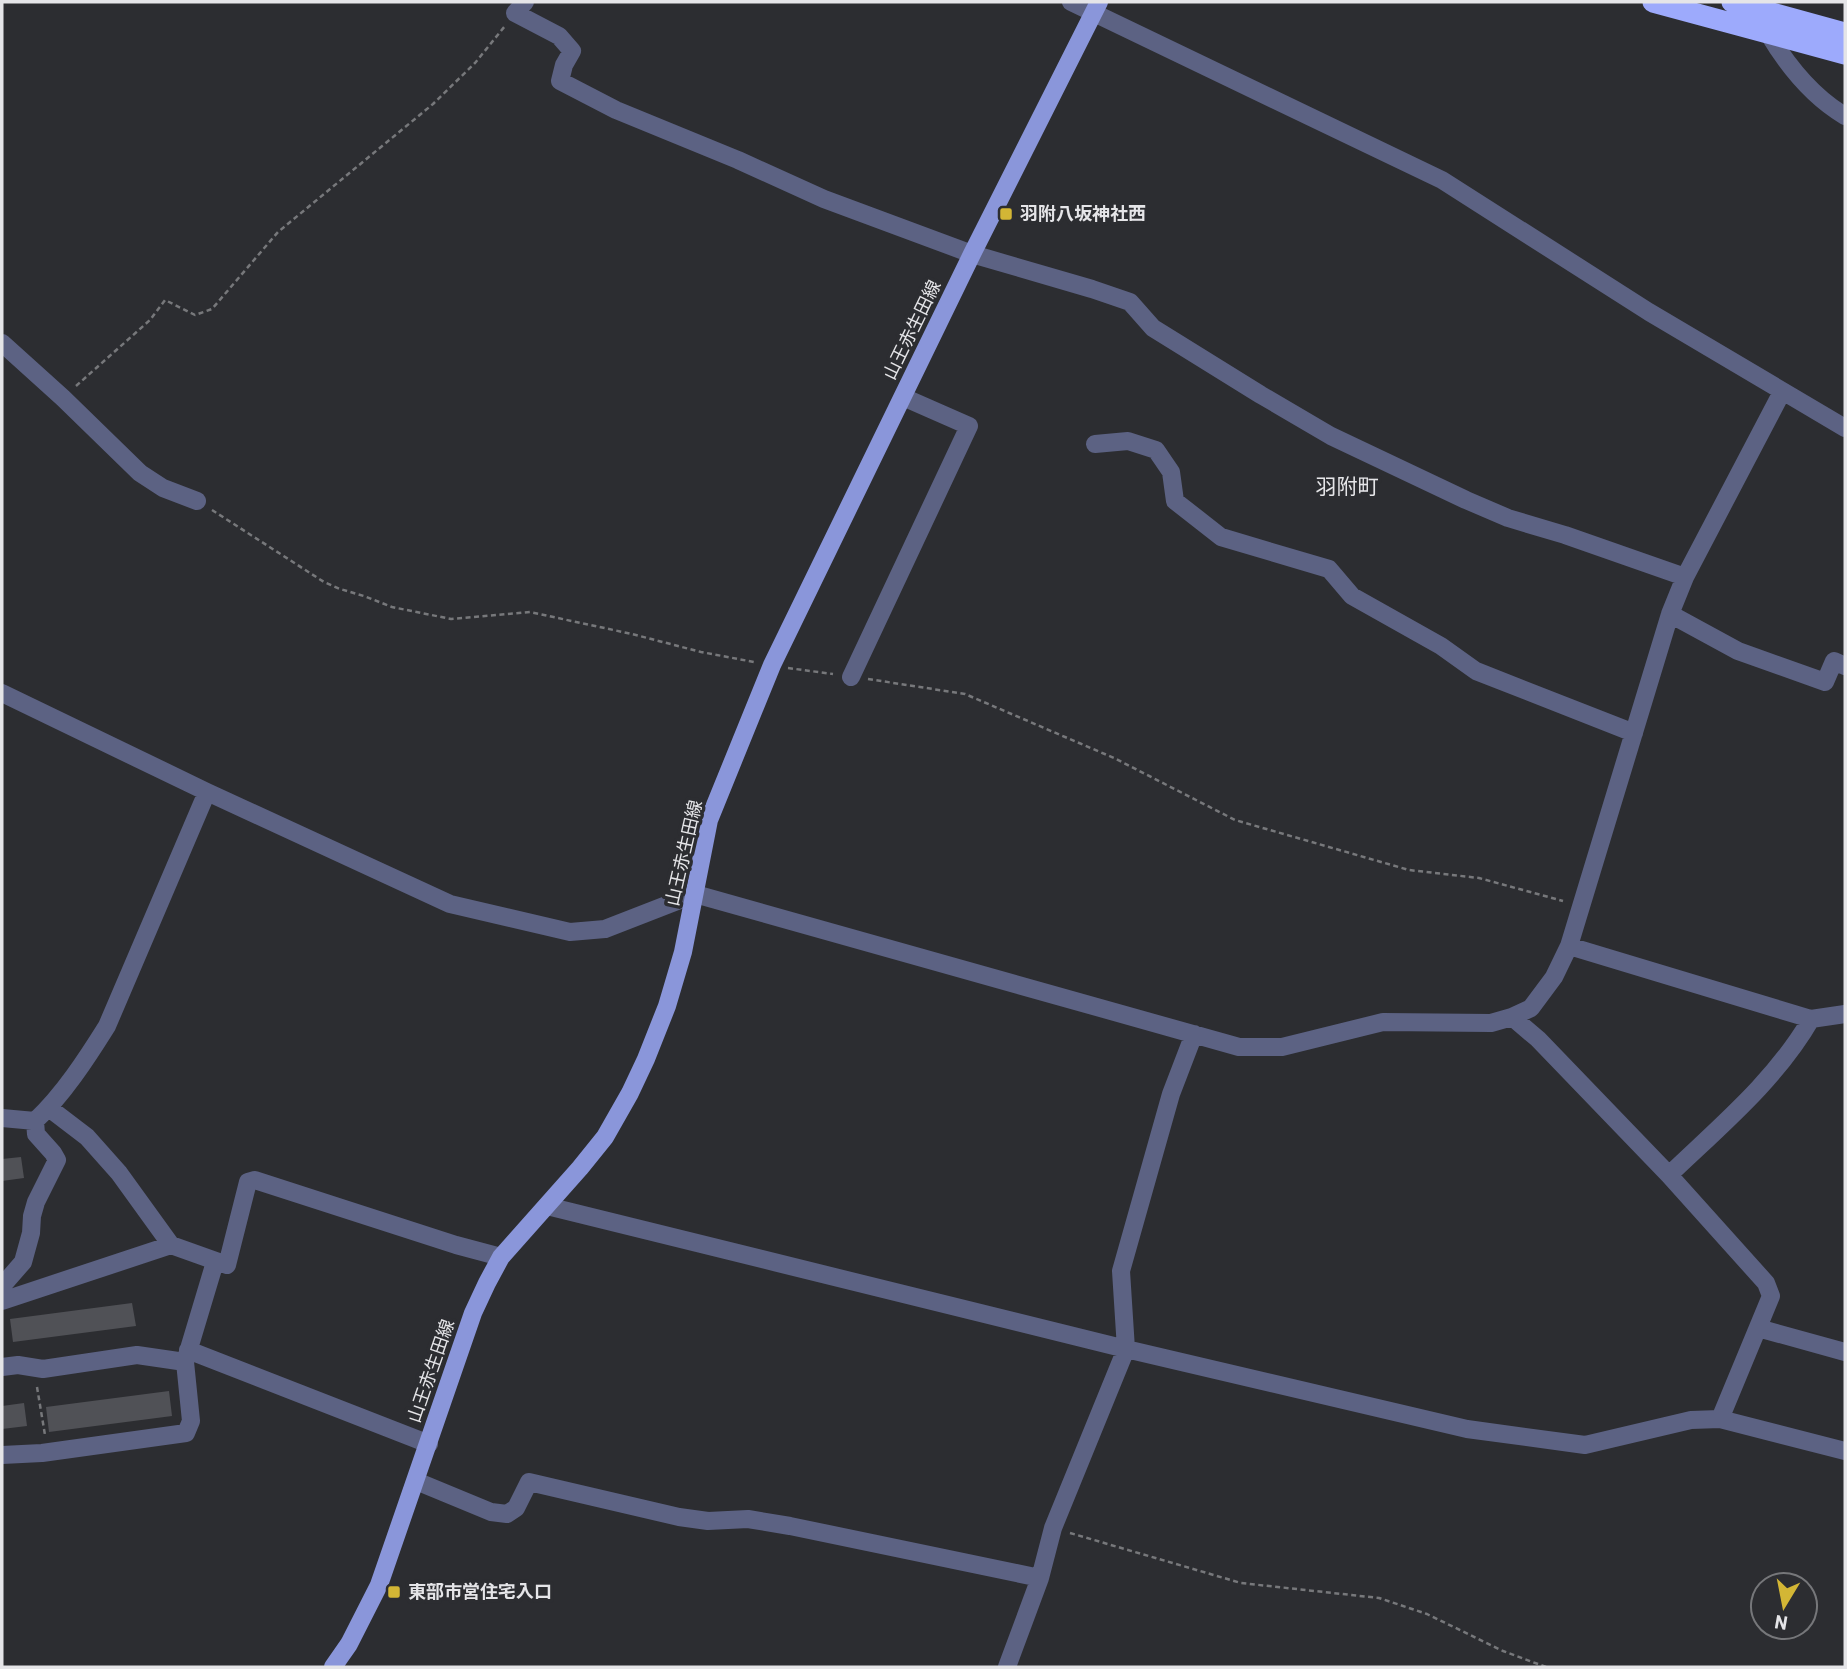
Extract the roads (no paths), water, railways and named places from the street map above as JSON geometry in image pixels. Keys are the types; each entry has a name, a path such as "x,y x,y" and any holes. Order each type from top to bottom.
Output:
{"highway":[{"path":"1653,2 1845,54"},
{"path":"1732,2 1845,33"}],"main road":[{"name":"山王赤生田線","path":"333,1667 349,1644 379,1585 473,1313 487,1283 501,1257 605,1137 641,1070 667,1006 683,952 709,820 772,665 972,254 1096,7"}],"street":[{"path":"1071,2 1096,7 1442,180 1649,312 1845,428"},
{"path":"520,7 559,36 572,51 564,65 560,81 617,110 824,199 972,254 1130,302 1153,328 1331,436 1508,518 1685,577"},
{"path":"1768,33 1784,60 1829,107 1845,116"},
{"path":"4,351 63,398 140,473 163,488 197,501"},
{"path":"2,693 207,792 450,904 570,932 605,929 695,894 1239,1047 1282,1047 1383,1022 1491,1023 1531,1009 1554,977 1569,946 1670,614 1685,577 1782,392"},
{"path":"851,677 969,426 903,397"},
{"path":"1095,444 1128,442 1156,450 1171,472 1175,501 1221,537 1329,569 1352,596 1441,646 1476,671 1633,733"},
{"path":"1670,614 1738,651 1825,682 1834,661 1845,666"},
{"path":"2,1118 35,1121 49,1108 107,1026 207,792"},
{"path":"1569,946 1811,1019 1845,1014"},
{"path":"1512,1017 1538,1039 1669,1174 1766,1283 1771,1296 1720,1419"},
{"path":"1669,1174 1752,1095 1798,1041 1811,1019"},
{"path":"1007,1667 1040,1578 1053,1528 1126,1349 1121,1270 1171,1094 1194,1034"},
{"path":"49,1108 87,1137 111,1164 171,1245 215,1262 227,1265 248,1182 255,1180 501,1257"},
{"path":"2,1286 23,1262 36,1202 57,1160 36,1134 35,1121"},
{"path":"547,1206 1126,1349 1466,1429 1585,1445 1691,1420 1720,1419 1845,1451"},
{"path":"2,1301 171,1245"},
{"path":"2,1455 47,1452 186,1433 191,1421 186,1356 215,1262"},
{"path":"1758,1328 1845,1352"},
{"path":"2,1367 18,1365 43,1369 137,1355 186,1356 429,1444"},
{"path":"416,1480 499,1513 507,1514 516,1508 529,1482 679,1517 708,1521 748,1519 790,1526 1040,1578"}],"place":[{"name":"羽附八坂神社西","path":"1006,214"},
{"name":"東部市営住宅入口","path":"394,1592"}],"district":[{"name":"羽附町","path":"1347,487"}]}
